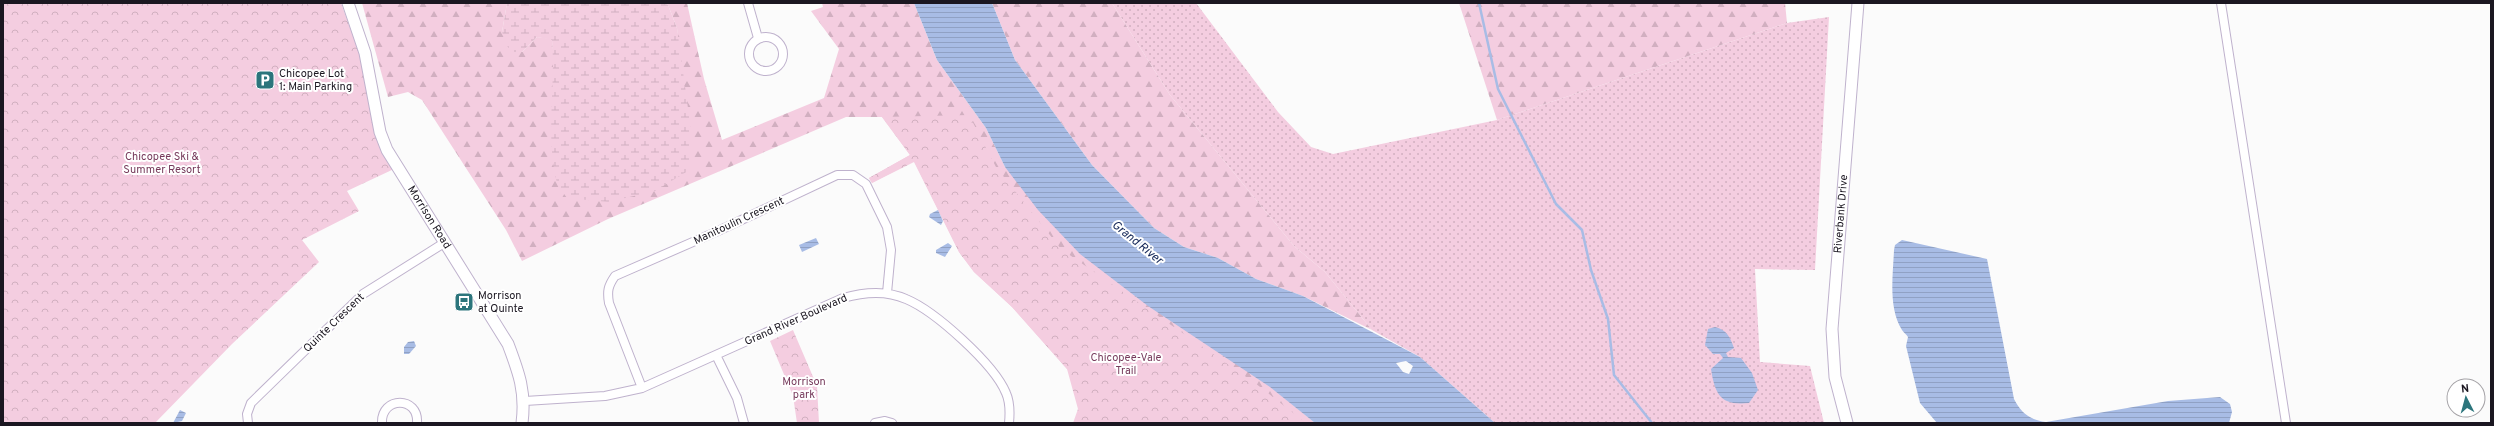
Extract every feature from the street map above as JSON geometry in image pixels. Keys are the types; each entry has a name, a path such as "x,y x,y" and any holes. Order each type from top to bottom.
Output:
{"street":[{"name":"Morrison Road","path":"348,3 365,53 379,126 387,150 508,344 521,378 525,401 522,423"},
{"path":"748,3 758,38"},
{"name":"Riverbank Drive","path":"1847,423 1835,377 1832,328 1858,3"},
{"path":"2221,3 2286,423"},
{"path":"758,38 773,38 782,49 783,56 775,68 762,71 753,65 750,60 750,47 758,38"},
{"name":"Manitoulin Crescent","path":"642,388 609,303 607,293 609,284 615,276 718,232 837,175 853,175 866,184 887,227 891,250 887,293"},
{"name":"Quinte Crescent","path":"248,423 247,414 251,403 363,294 444,242"},
{"name":"Grand River Boulevard","path":"525,401 605,396 642,388 843,298 861,293 887,293 905,298 923,308 960,338 987,365 1006,392 1010,410 1009,423"},
{"path":"716,355 737,398 744,423"},
{"path":"382,423 385,409 390,405 400,402 412,407 416,412 417,423"},
{"path":"875,423 885,421 892,423"}],"green space":[{"name":"Chicopee Ski & Summer Resort","path":"3,3 341,3 362,61 375,135 394,169 347,191 359,211 302,240 319,262 232,344 155,423 3,423"},
{"path":"362,3 507,3 502,32 522,52 537,37 552,39 555,70 680,63 677,28 668,5 661,3 687,3 704,79 722,140 824,98 839,49 811,11 823,7 822,3 914,3 937,60 986,128 1005,167 1315,423 1154,423 1067,369 1012,307 974,272 959,252 914,161 872,183 869,178 910,155 882,117 846,117 608,219 522,261 506,230 422,100 408,92 388,97"},
{"path":"507,3 661,3 668,5 677,28 691,130 691,169 655,191 608,202 567,198 557,183 552,147 552,40 537,37 522,52 510,52 502,32"},
{"path":"992,3 1112,3 1170,95 1294,246 1325,272 1372,330 1303,296 1256,279 1218,258 1184,247 1154,228 1092,165 1015,60"},
{"path":"1112,3 1196,3 1278,112 1311,147 1333,154 1497,120 1787,23 1829,17 1815,270 1755,269 1760,362 1810,366 1824,423 1495,423 1420,357 1372,330 1325,272 1294,246 1170,95"},
{"path":"1459,3 1785,3 1787,23 1497,120"},
{"name":"Chicopee-Vale Trail","path":"969,115 996,167 1061,249 1255,383 1306,423 1073,423 1078,409 1067,369 1012,307 974,272 959,252 914,162 872,183 869,178 910,155 882,117"},
{"name":"Morrison park","path":"793,330 817,386 819,423 797,423 793,396 770,341"}],"water":[{"name":"Grand River","path":"914,3 992,3 1015,60 1092,165 1154,228 1184,247 1218,258 1256,279 1303,296 1420,357 1495,423 1315,423 1270,387 1148,306 1080,254 1038,210 1005,167 986,128 937,60","holes":["1406,361 1413,366 1409,374 1403,372 1396,363"]},
{"path":"938,210 943,221 941,225 929,217 930,214"},
{"path":"816,238 819,244 802,252 799,245"},
{"path":"1902,240 1987,259 2014,399 2023,412 2031,418 2046,422 2168,401 2220,397 2230,404 2232,412 2229,423 1937,423 1920,403 1906,346 1908,337 1902,330 1898,321 1893,302 1892,280 1894,250 1895,245"},
{"path":"948,243 952,246 945,257 936,253 936,250"},
{"path":"1715,327 1728,334 1731,340 1734,348 1726,353 1728,357 1741,358 1752,373 1758,390 1749,403 1732,403 1721,397 1717,392 1711,369 1723,358 1720,354 1713,354 1705,345 1708,329"},
{"path":"414,341 416,346 409,354 404,354 404,347 408,342"},
{"path":"180,410 186,413 182,421 173,423"}],"waterway":[{"path":"1479,3 1498,89 1556,204 1582,230 1591,270 1608,319 1614,375 1652,423"}],"place":[{"name":"Chicopee Lot 1: Main Parking","path":"265,80"},
{"name":"Morrison at Quinte","path":"464,302"}]}
